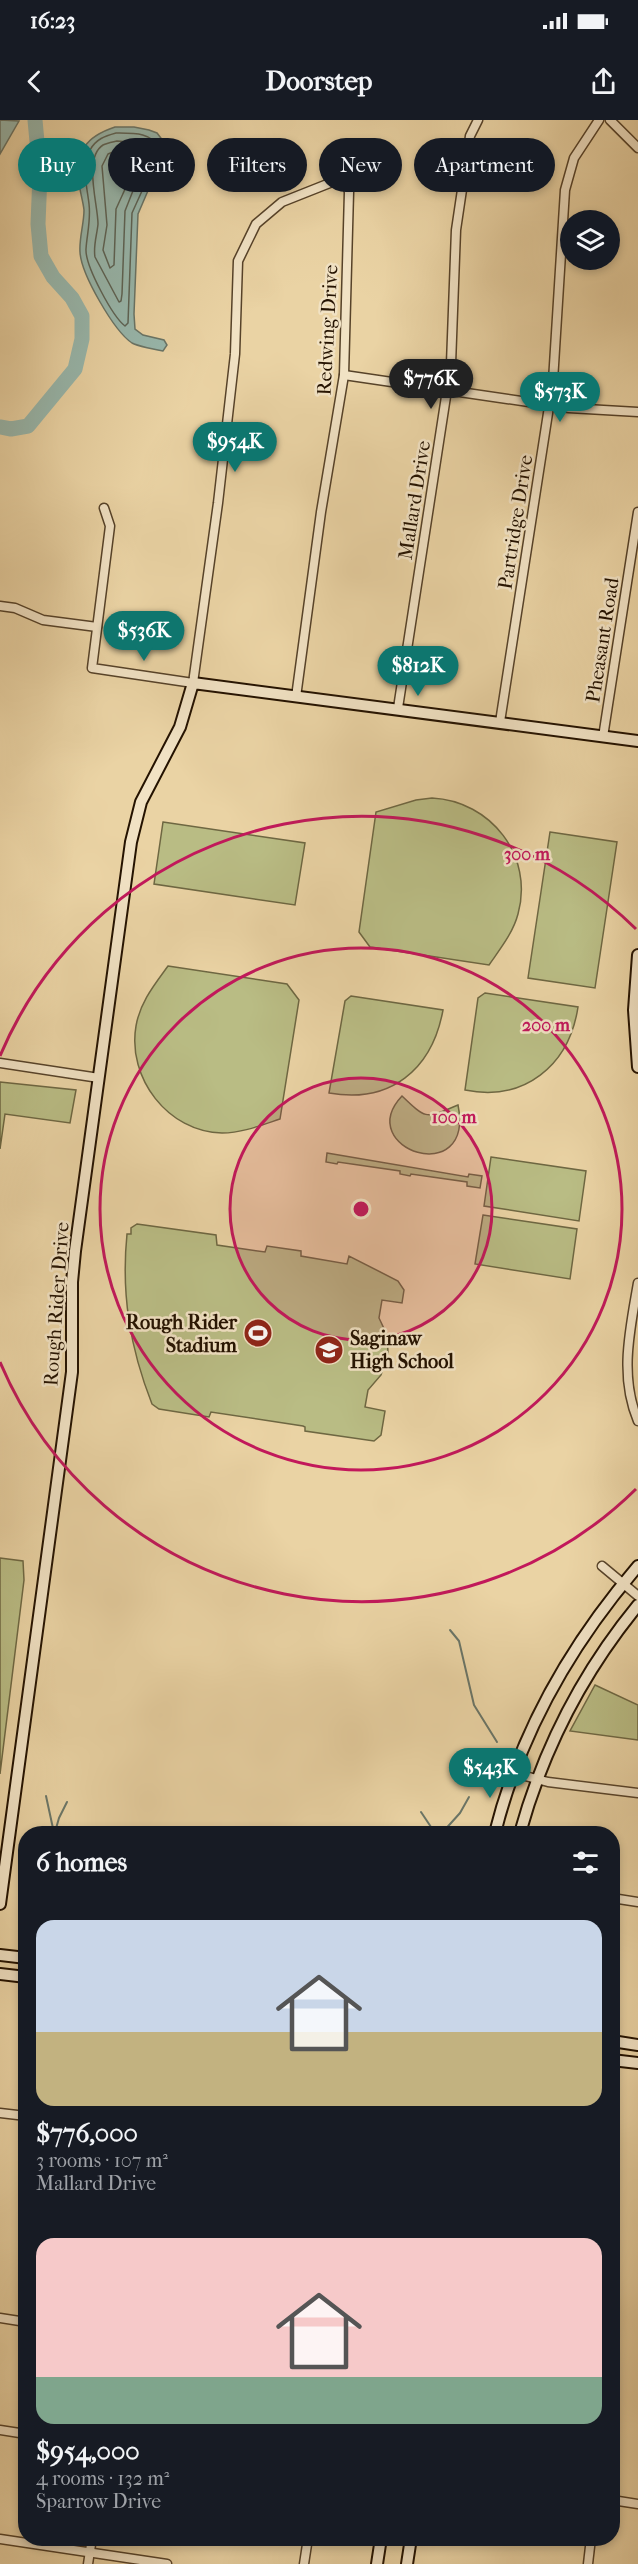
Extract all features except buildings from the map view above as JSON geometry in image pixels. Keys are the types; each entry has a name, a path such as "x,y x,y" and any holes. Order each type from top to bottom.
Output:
{"street":[{"name":"Mallard Drive","path":"398,708 447,390 453,340 456,230 470,136 478,120"},
{"name":"Partridge Drive","path":"500,722 550,405 557,331 565,190 574,158 599,120"},
{"path":"610,120 638,148"},
{"name":"Redwing Drive","path":"193,683 218,503 235,354 238,261 256,224 282,202 345,177 349,192 344,375 321,512 296,697"},
{"path":"344,375 550,405 638,412"},
{"path":"104,508 110,526 92,668 638,741"},
{"name":"Pheasant Road","path":"603,737 638,512"},
{"path":"0,606 15,608 43,620 97,627"},
{"name":"Rough Rider Drive","path":"0,1904 72,1372 72,1282 75,1251 131,842 137,814 148,784 180,727 193,683"},
{"path":"638,955 634,1010 638,1067"},
{"path":"0,1064 99,1078"},
{"path":"638,1283 627,1374 630,1398 638,1421"},
{"path":"602,1566 638,1596"},
{"path":"497,1826 514,1773 535,1722 560,1672 591,1624 638,1566"},
{"path":"522,1826 537,1780 563,1720 586,1678 620,1627 638,1605"},
{"path":"514,1773 537,1780 638,1793"},
{"path":"620,1899 638,1902"},
{"path":"0,1955 18,1958"},
{"path":"0,1974 18,1976"},
{"path":"620,2042 638,2045"},
{"path":"620,2061 638,2063"},
{"path":"0,2113 18,2115"},
{"path":"0,2318 18,2321"},
{"path":"0,2430 18,2433"},
{"path":"620,2501 638,2504"},
{"path":"0,2539 18,2542"},
{"path":"48,2546 167,2564"},
{"path":"88,2564 91,2546"},
{"path":"304,2564 307,2546"},
{"path":"377,2564 380,2546"},
{"path":"407,2564 410,2546"},
{"path":"588,2564 590,2546"}],"green space":[{"path":"432,798 453,801 473,809 489,821 503,835 520,872 521,892 516,921 489,965 370,947 359,932 376,812 416,800"},
{"path":"163,822 305,843 295,905 154,884"},
{"path":"550,832 617,842 595,988 528,978"},
{"path":"168,966 287,984 299,1000 280,1119 237,1132 222,1133 202,1130 185,1123 155,1099 138,1065 135,1045 136,1026 144,1001"},
{"path":"485,993 578,1007 565,1047 540,1075 524,1085 486,1092 465,1090 478,998"},
{"path":"351,996 443,1010 429,1050 418,1066 405,1078 371,1093 351,1095 329,1093 345,1001"},
{"path":"0,1082 76,1090 70,1123 5,1114 0,1149"},
{"path":"402,1096 417,1110 428,1115 458,1105 458,1131 449,1147 435,1153 418,1152 402,1145 392,1132 391,1115"},
{"path":"327,1153 468,1177 469,1174 482,1176 480,1188 467,1186 467,1182 411,1174 410,1176 400,1174 400,1171 326,1162"},
{"path":"491,1157 586,1171 579,1221 484,1206"},
{"path":"483,1215 577,1229 570,1279 475,1264"},
{"name":"Rough Rider Stadium","path":"137,1224 216,1235 217,1245 265,1252 267,1246 301,1251 301,1256 347,1264 349,1256 398,1281 404,1290 402,1303 382,1300 379,1318 387,1335 388,1353 381,1375 368,1390 365,1407 385,1411 381,1435 374,1441 305,1431 303,1426 211,1412 209,1417 159,1409 152,1404 138,1362 126,1299 127,1234 131,1234 131,1228"},
{"path":"0,1558 23,1561 24,1580 0,1774"},
{"path":"595,1685 638,1705 638,1740 570,1731"}],"water":[{"path":"0,120 19,121 0,154"},
{"path":"115,127 134,127 157,133 161,138 108,138 108,192 147,192 138,214 135,329 143,335 164,340 167,345 163,351 132,343 125,337 108,315 92,287 82,262 80,247 84,210 80,192 96,192 96,138 93,138"}],"waterway":[{"path":"0,427 11,429 28,426 75,369 82,339 82,316 72,298 53,277 41,256 38,224 40,174 35,120"},
{"path":"450,1630 459,1641 474,1705 497,1742"},
{"path":"46,1796 52,1826"},
{"path":"448,1826 460,1813 469,1797"},
{"path":"57,1826 67,1802"},
{"path":"421,1812 430,1826"}],"place":[{"name":"Rough Rider Stadium","path":"258,1333"},
{"name":"Saginaw High School","path":"329,1350"}]}
